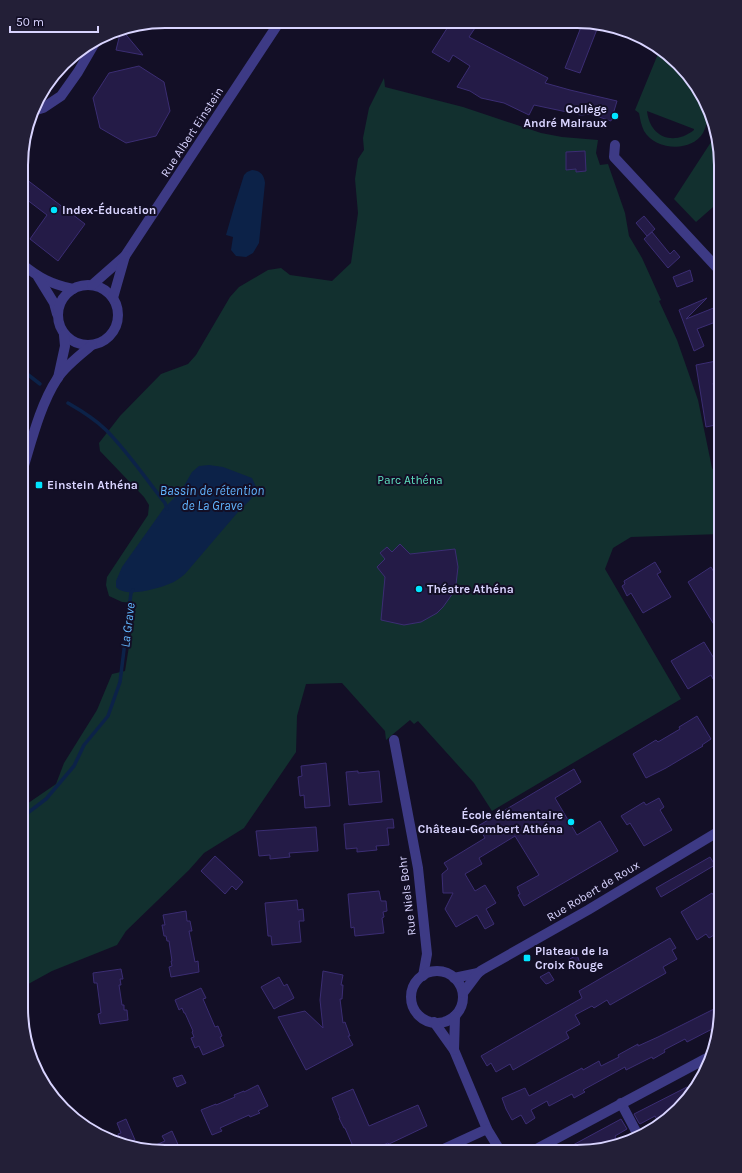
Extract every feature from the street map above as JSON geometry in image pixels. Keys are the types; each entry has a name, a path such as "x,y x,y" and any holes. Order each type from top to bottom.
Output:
{"street":[{"name":"Rue Albert Einstein","path":"92,286 125,256 275,28"},
{"path":"40,109 61,96 78,72 91,50"},
{"path":"615,145 614,157 714,264"},
{"name":"Rue Albert Einstein","path":"113,298 125,256"},
{"path":"28,269 38,277 73,289"},
{"path":"38,277 54,303 58,314"},
{"path":"28,452 38,420 58,378 65,346 64,335 58,321 60,304 65,295 73,289 82,286 100,288 113,298 118,308 118,314 115,328 106,340 92,345 82,345 72,341 64,335"},
{"path":"58,378 81,354 92,345"},
{"name":"Rue Niels Bohr","path":"394,740 418,868 427,954 423,976"},
{"name":"Rue Robert de Roux","path":"454,978 478,973 588,910 714,834"},
{"name":"Rue Niels Bohr","path":"427,954 439,971"},
{"path":"439,971 447,973 460,984 463,993 463,1001 455,1016 449,1020 441,1022 427,1021 416,1012 412,999 414,986 423,976 431,972 439,971"},
{"name":"Rue Robert de Roux","path":"463,993 478,973"},
{"path":"454,1050 455,1016"},
{"path":"434,1022 454,1050 488,1129 497,1145"},
{"path":"544,1145 704,1060"},
{"path":"621,1103 636,1131"},
{"path":"453,1145 488,1129"}],"green space":[{"path":"658,54 674,68 686,82 696,97 707,123 703,133 690,144 673,147 656,142 649,137 643,129 639,113 635,110","holes":["647,111 694,130 679,138 664,137 653,128"]},
{"name":"Parc Athéna","path":"384,78 385,87 463,107 541,133 562,137 598,140 596,153 600,165 608,164 625,213 629,236 642,258 661,300 659,301 677,340 698,400 712,468 714,471 714,534 631,537 613,548 605,569 681,699 492,811 474,783 418,721 414,724 410,720 386,740 385,731 342,683 306,684 297,716 296,752 244,828 204,853 189,870 126,931 117,945 52,971 28,984 28,803 56,784 64,763 97,710 112,674 125,671 136,603 122,602 109,596 106,585 107,577 148,515 149,505 144,497 100,451 99,443 120,416 161,374 188,364 196,355 230,297 239,287 268,270 281,268 290,275 332,281 351,263 358,213 355,179 358,159 364,150 363,138 369,108"},
{"path":"712,141 714,165 714,206 696,222 674,199"}],"water":[{"path":"252,170 257,171 264,177 265,183 259,243 253,253 246,257 236,256 231,250 233,237 226,235 244,175"},
{"name":"Bassin de rétention de La Grave","path":"209,465 223,467 252,478 257,489 251,499 185,574 164,586 141,592 126,592 120,590 116,587 116,581 122,567 164,508 181,491 192,472 199,466"}],"building":[{"path":"447,28 475,28 469,37 548,78 545,83 617,101 611,121 590,114 581,115 534,105 529,115 504,103 481,98 470,91 457,87 470,66 453,55 449,62 432,52"},
{"name":"Collège André Malraux","path":"581,28 597,29 580,73 565,68"},
{"path":"125,34 143,55 116,50 120,36"},
{"path":"139,66 164,82 170,111 156,136 126,143 100,128 93,98 109,73"},
{"path":"585,151 586,171 576,172 576,169 566,170 566,152"},
{"name":"Index-Éducation","path":"28,181 85,224 58,261 30,239 47,215 28,201"},
{"path":"644,216 655,229 647,236 636,223"},
{"path":"652,232 670,254 674,250 680,257 668,268 644,239"},
{"path":"690,270 693,281 677,287 673,277"},
{"path":"707,298 686,319 714,308 714,323 697,329 704,346 694,351 679,310"},
{"path":"714,361 714,425 706,427 696,365"},
{"name":"Théatre Athéna","path":"400,544 410,554 455,549 458,567 456,584 453,593 443,607 437,613 421,622 404,625 381,620 385,577 377,567 385,559 380,553 387,547 392,552"},
{"path":"655,562 661,572 657,574 671,597 643,613 631,593 627,596 622,586 625,584 624,581"},
{"path":"711,567 714,572 714,625 688,582"},
{"path":"704,642 714,658 714,678 711,675 688,689 671,661"},
{"path":"697,716 711,739 702,745 703,746 646,778 633,754 656,740 658,742 680,729 679,727"},
{"path":"326,763 330,806 305,808 304,795 300,796 298,777 302,776 301,766"},
{"path":"574,769 581,782 555,798 577,835 600,821 618,851 524,906 518,895 520,894 517,887 539,875 515,836 479,858 482,864 465,874 475,891 485,885 496,903 486,909 494,924 485,929 477,915 456,927 445,909 453,893 443,893 442,874 448,869 444,863 485,838 478,826"},
{"path":"358,771 358,773 379,771 382,802 349,805 346,772"},
{"path":"659,798 664,807 660,810 672,830 644,846 630,823 627,825 621,816 644,802 646,805"},
{"path":"393,819 394,828 387,828 389,845 376,846 377,850 357,852 357,848 346,849 344,824"},
{"path":"316,827 318,851 289,853 290,857 270,859 270,855 259,856 256,831"},
{"path":"215,856 243,882 236,890 232,886 225,894 201,871"},
{"path":"710,857 714,863 714,866 661,897 656,888"},
{"path":"379,891 381,901 386,901 387,911 383,912 384,917 382,918 384,933 355,936 354,927 351,928 348,894"},
{"path":"712,893 714,896 714,935 709,938 706,934 697,940 681,912"},
{"path":"297,900 298,910 303,909 304,921 299,921 301,942 272,945 271,936 268,936 265,903"},
{"path":"186,911 187,921 190,921 192,931 189,931 195,962 198,961 199,972 171,977 169,967 172,966 172,961 169,941 167,941 166,936 164,936 162,925 165,925 163,915"},
{"path":"670,938 676,948 672,950 677,959 663,967 666,973 610,1005 607,1000 594,1008 592,1006 575,1015 580,1024 566,1032 569,1038 513,1070 510,1064 496,1072 491,1063 487,1066 481,1056 582,998 579,991"},
{"path":"577,955 580,963 573,969 568,960"},
{"path":"121,969 123,979 120,979 121,985 119,985 122,1005 124,1005 124,1010 127,1010 128,1020 100,1024 98,1014 101,1013 97,983 94,983 93,973"},
{"path":"323,971 343,975 341,985 343,985 342,999 340,999 343,1023 345,1022 350,1036 348,1036 353,1045 306,1070 278,1017 305,1011 323,1028 320,1000"},
{"path":"549,972 554,980 546,984 540,977"},
{"path":"279,977 284,986 287,984 294,998 274,1009 261,987"},
{"path":"201,988 206,998 203,999 215,1027 218,1026 222,1036 220,1037 224,1046 203,1055 199,1046 195,1048 191,1038 194,1037 193,1031 185,1013 182,1008 179,1010 175,1000"},
{"path":"714,1009 712,1029 687,1042 685,1039 664,1050 665,1052 653,1059 652,1057 626,1070 625,1067 583,1090 585,1092 574,1098 572,1094 549,1106 547,1101 531,1110 535,1118 526,1124 521,1115 512,1120 506,1109 502,1098 525,1088 529,1096 582,1068 583,1070 599,1061 601,1066 619,1057 618,1055 638,1044 638,1046"},
{"path":"182,1075 186,1083 177,1087 173,1078"},
{"path":"258,1085 268,1106 258,1111 260,1113 250,1117 249,1115 220,1128 222,1131 212,1135 201,1110 235,1097 234,1095"},
{"path":"687,1087 688,1088 667,1111 657,1119 655,1116 640,1124 634,1114"},
{"path":"353,1089 369,1126 418,1105 427,1126 389,1144 352,1145 339,1118 332,1098"},
{"path":"126,1119 135,1140 119,1137 118,1134 121,1133 117,1123"},
{"path":"621,1119 627,1129 615,1136 616,1138 612,1140 595,1144 573,1145"},
{"path":"172,1131 178,1145 157,1145 165,1141 162,1136"}],"waterway":[{"name":"La Grave","path":"28,375 40,384"},
{"name":"La Grave","path":"68,403 93,419 114,438 165,503 167,509"},
{"name":"La Grave","path":"28,813 46,799 74,766 84,745 108,716 120,682 131,593 133,590"}],"place":[{"name":"Collège André Malraux","path":"615,116"},
{"name":"Index-Éducation","path":"54,210"},
{"name":"Einstein Athéna","path":"39,485"},
{"name":"Théatre Athéna","path":"419,589"},
{"name":"École élémentaire Château-Gombert Athéna","path":"571,822"},
{"name":"Plateau de la Croix Rouge","path":"527,958"}]}
